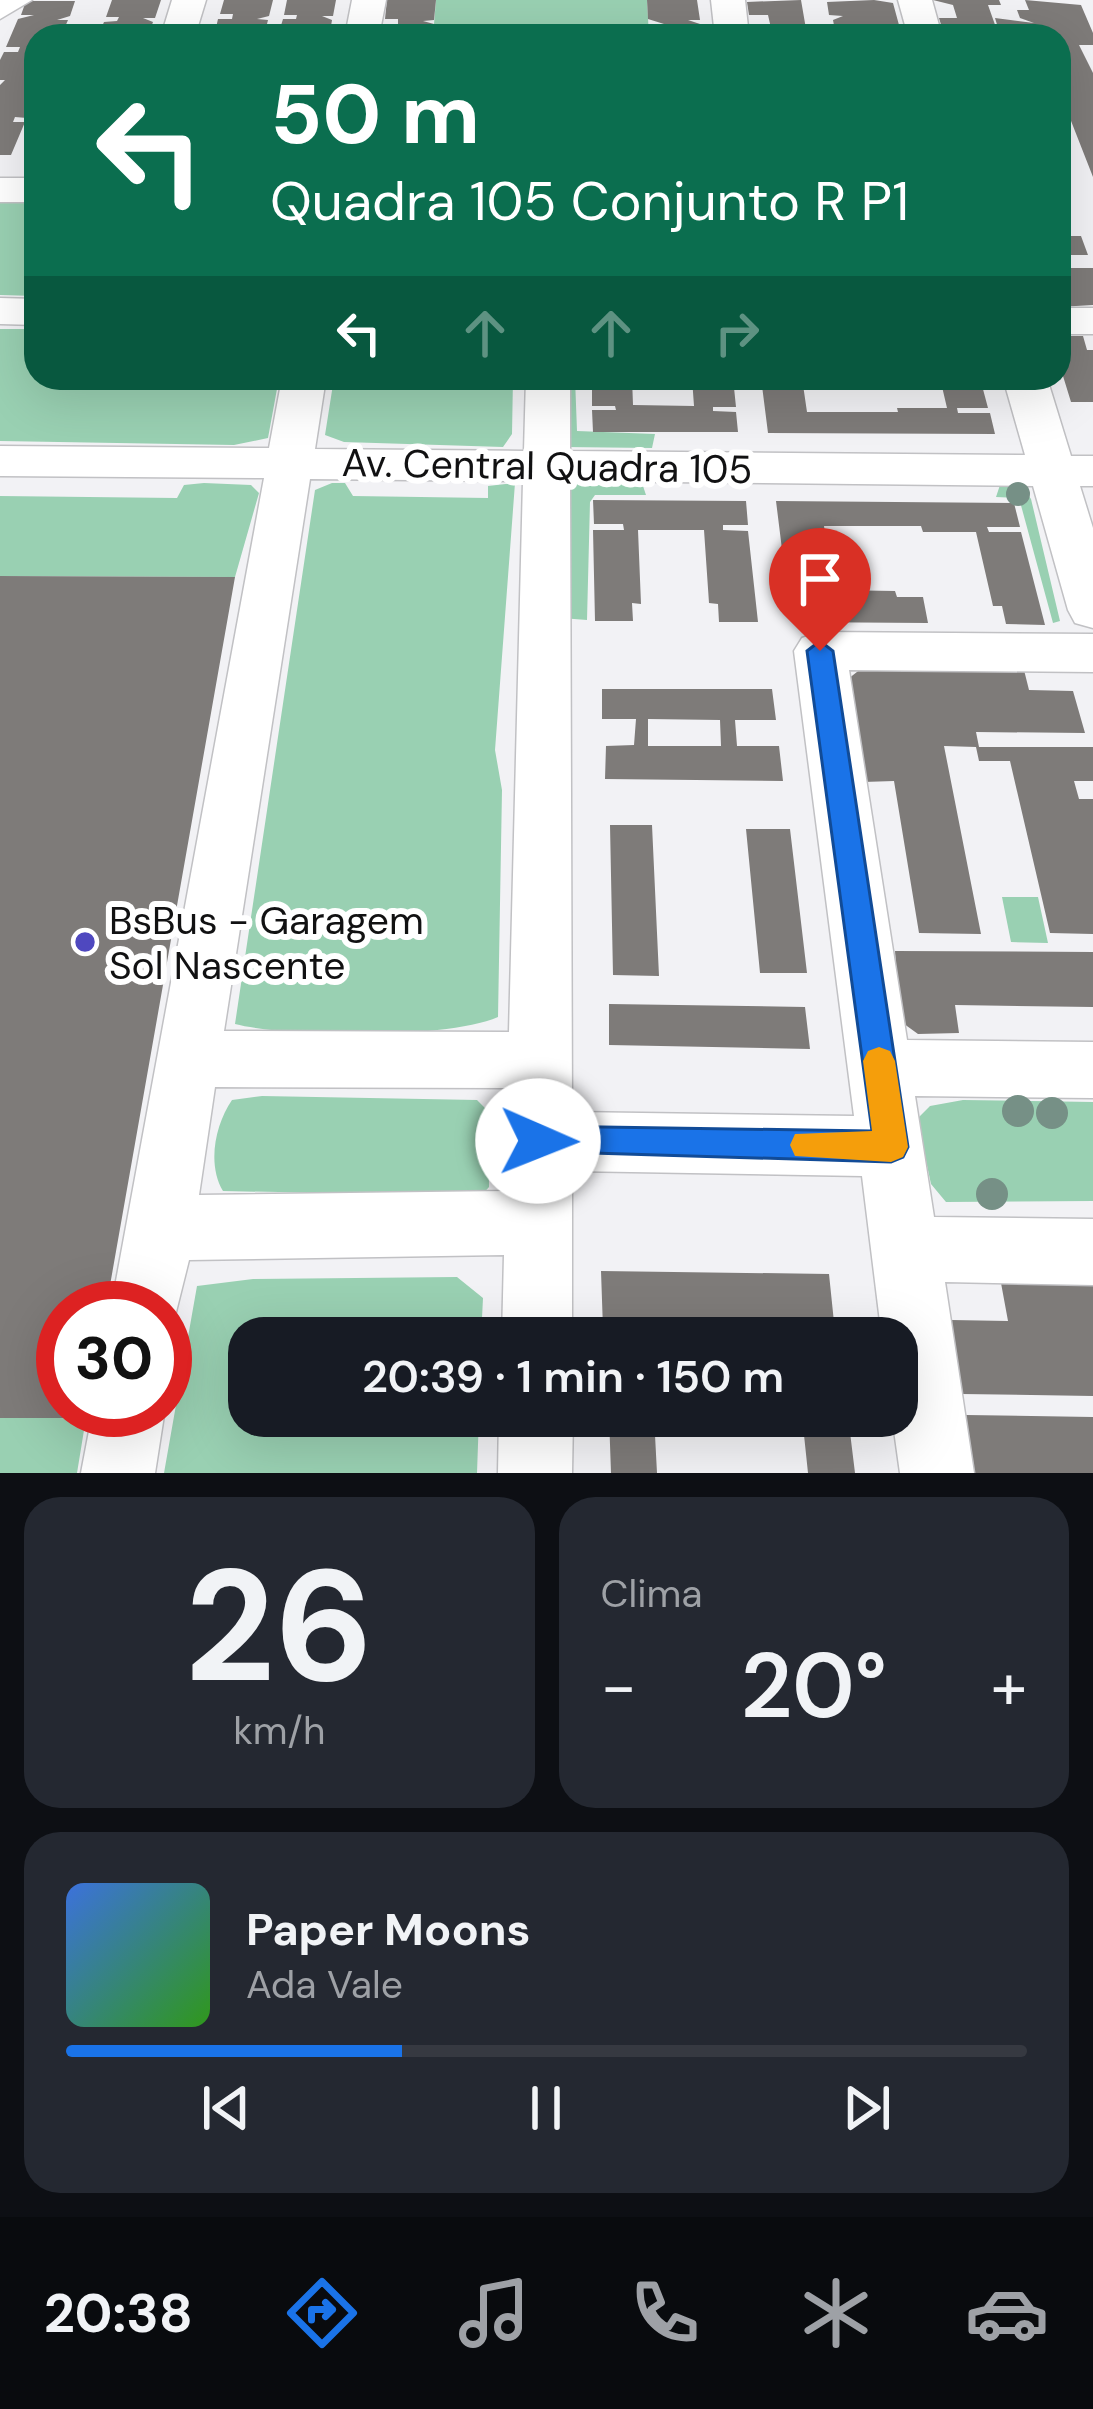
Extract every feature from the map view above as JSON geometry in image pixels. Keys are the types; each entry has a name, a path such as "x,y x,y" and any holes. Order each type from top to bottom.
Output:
{"street":[{"path":"0,9 15,0"},
{"path":"151,1281 302,390"},
{"path":"537,1317 548,390"},
{"path":"1031,390 1072,471 1093,610"},
{"name":"Av. Central Quadra 105","path":"0,461 1072,471"},
{"path":"937,1473 820,651 1093,653"},
{"path":"189,1059 540,1060"},
{"path":"880,1068 1093,1070"},
{"path":"538,1141 891,1147"},
{"path":"160,1228 538,1222"},
{"path":"906,1250 1093,1252"},
{"path":"118,1473 124,1437"},
{"path":"535,1473 536,1437"}],"green space":[{"path":"436,0 647,0 648,24 434,24"},
{"path":"0,202 24,202 24,296 0,295"},
{"path":"0,329 24,329 24,390 277,390 268,438 234,445 0,441"},
{"path":"332,390 513,390 512,434 503,447 344,442 325,435"},
{"path":"564,390 575,390 577,431 655,434 652,448 564,447"},
{"path":"584,479 641,480 646,495 595,495 590,502 587,620 561,618 562,487"},
{"path":"345,483 353,496 488,498 488,486 515,483 495,750 502,790 498,1017 474,1024 368,1034 292,1032 235,1024 315,490"},
{"path":"1020,484 1031,499 1060,621 1053,623 1019,498 996,497 1000,485"},
{"path":"184,485 251,485 259,493 235,577 0,576 0,496 177,498"},
{"path":"1002,897 1038,897 1048,943 1011,942"},
{"path":"262,1096 477,1100 488,1111 489,1187 481,1196 223,1191 214,1157 221,1121 232,1100"},
{"path":"963,1100 1093,1102 1093,1201 946,1202 931,1184 917,1119 930,1106"},
{"path":"457,1277 483,1298 482,1317 228,1317 228,1437 478,1437 477,1473 164,1473 170,1437 192,1437 192,1314 197,1286 253,1279"},
{"path":"0,1418 36,1418 36,1437 83,1437 77,1473 0,1473"}],"building":[{"path":"112,0 161,0 155,18 143,18 152,24 103,24 119,17 106,17"},
{"path":"224,0 273,0 269,16 257,19 268,20 267,24 217,24 218,19 232,19 233,14 220,14"},
{"path":"287,0 336,0 333,16 322,16 331,24 281,24 297,15 284,15"},
{"path":"387,0 436,0 434,20 423,21 434,24 398,24 398,19 385,19"},
{"path":"647,0 697,0 700,20 688,20 700,24 648,19"},
{"path":"801,0 805,24 770,24 768,15 749,15 747,2"},
{"path":"933,0 999,0 1001,5 988,5 995,24 941,24 939,18 957,18 953,5"},
{"path":"1025,0 1081,5 1093,33 1093,45 1079,45 1093,73 1093,177 1071,121 1071,24 997,24 995,18 1034,23 1020,18 1017,10 1029,10"},
{"path":"26,1 75,1 70,16 57,20 68,20 66,24 24,24 24,118 15,117 13,122 24,124 11,155 0,155 0,85 5,80 0,80 0,60 4,52 18,52 20,47 6,47 18,19 34,15 21,15"},
{"path":"827,2 893,3 899,24 834,24 843,16 829,15"},
{"path":"1071,236 1081,236 1088,255 1071,255"},
{"path":"1071,268 1093,268 1093,305 1071,306"},
{"path":"1071,336 1083,336 1087,350 1093,350 1093,402 1071,402 1067,390 1071,390"},
{"path":"592,390 632,390 633,405 694,406 693,390 734,390 736,407 713,407 713,411 736,412 738,432 593,432 592,410 616,410 615,406 592,406"},
{"path":"763,390 804,390 807,412 898,412 897,408 947,408 943,390 983,390 988,408 957,408 958,413 990,413 995,434 768,433"},
{"path":"593,500 746,501 748,525 723,525 723,530 748,531 758,622 719,622 718,604 709,603 704,530 638,530 641,604 632,603 633,621 595,621 593,530 624,530 623,524 594,524"},
{"path":"776,501 1014,503 1020,527 987,527 989,532 1021,532 1045,625 1006,624 1002,606 993,606 976,532 923,532 921,526 824,526 834,590 895,591 897,597 923,597 928,623 791,622"},
{"name":"BsBus - Garagem Sol Nascente","path":"0,576 235,577 111,1281 36,1281 36,1418 0,1418"},
{"path":"862,668 1024,670 1029,690 1073,691 1085,733 976,732 979,747 1093,747 1093,781 1074,781 1079,799 1093,799 1093,934 1050,933 1010,761 979,761 976,747 944,746 981,934 919,933 894,781 863,782 848,679"},
{"path":"602,689 772,689 776,720 735,720 737,746 779,746 783,781 605,779 606,746 634,745 636,719 602,719","holes":["648,719 720,720 721,746 648,746"]},
{"path":"610,825 652,825 659,976 613,975"},
{"path":"746,829 790,829 807,973 760,973"},
{"path":"895,951 1093,952 1093,1007 955,1005 959,1033 918,1034 900,1021"},
{"path":"609,1004 805,1007 810,1049 609,1045"},
{"path":"601,1271 829,1274 833,1317 603,1317"},
{"path":"1001,1283 1093,1284 1093,1396 962,1394 951,1320 1008,1321"},
{"path":"966,1415 1093,1417 1093,1473 974,1473"},
{"path":"610,1437 655,1437 657,1473 611,1473"},
{"path":"804,1437 851,1437 855,1473 808,1473"}],"slow traffic":[{"path":"807,1145 891,1147 879,1061"}],"place":[{"name":"BsBus - Garagem Sol Nascente","path":"85,942"}],"route":[{"path":"538,1141 891,1147 820,651"}]}
